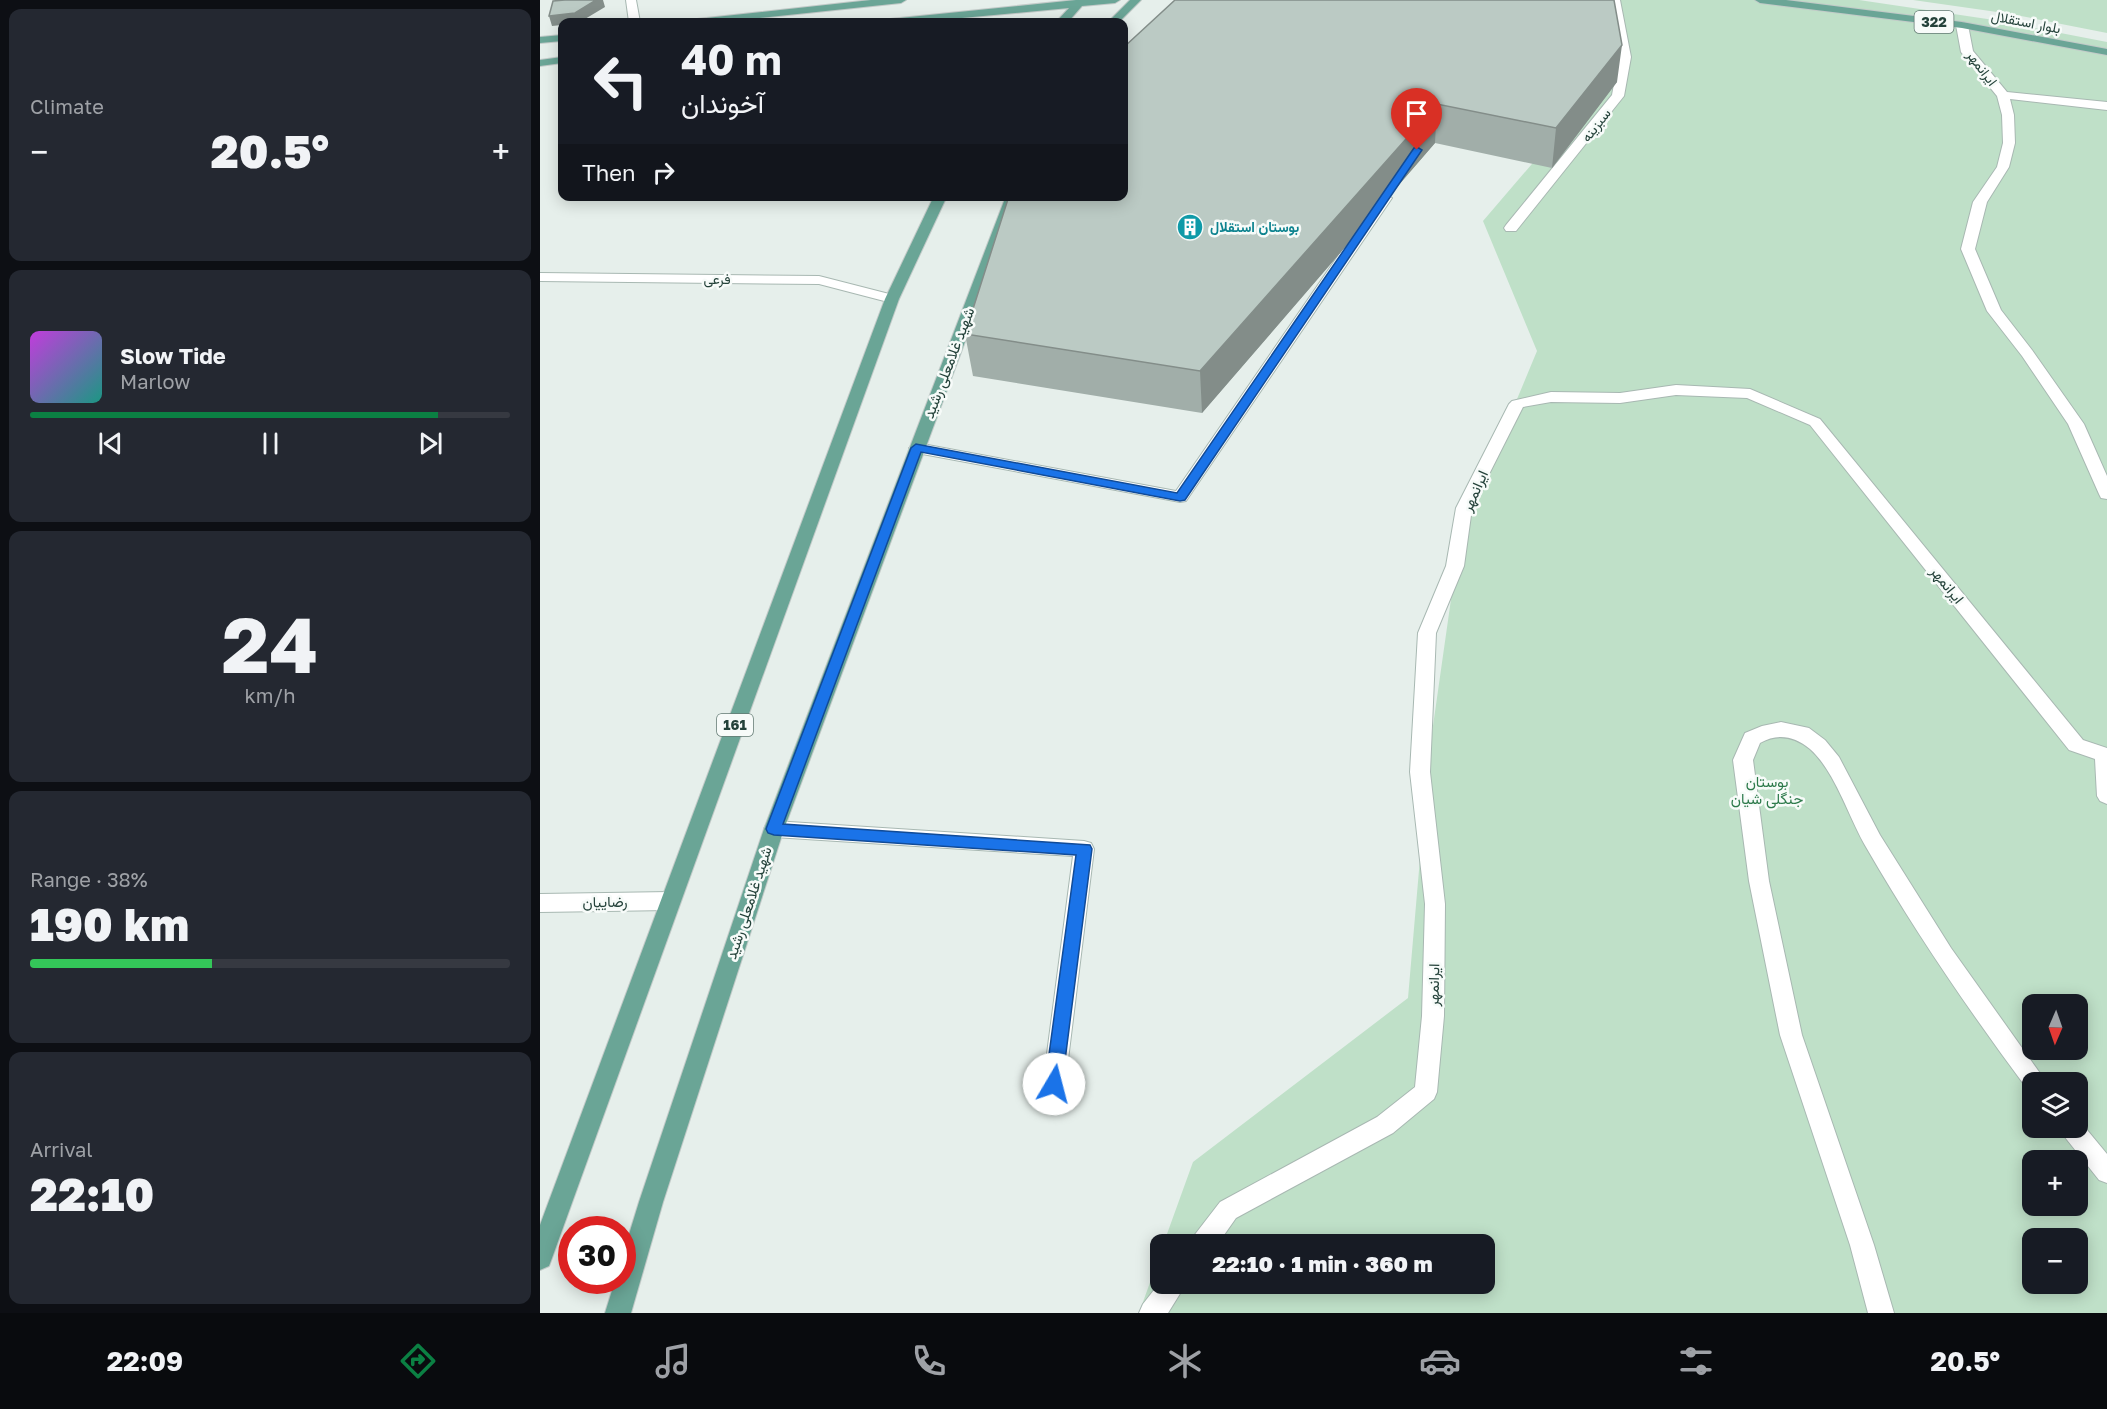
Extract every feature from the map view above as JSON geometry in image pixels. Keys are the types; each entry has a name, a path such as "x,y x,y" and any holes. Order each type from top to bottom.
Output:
{"main road":[{"path":"734,18 901,0"},
{"path":"928,18 1115,0"},
{"path":"1117,18 1136,0"},
{"name":"بلوار استقلال","path":"1760,0 1962,25 2107,52"},
{"name":"بلوار استقلال","path":"1855,0 1964,13 2107,40"},
{"path":"1066,18 1080,2"},
{"path":"540,40 558,38"},
{"path":"540,63 558,61"},
{"name":"161","path":"540,1258 892,298 939,201"},
{"name":"شهید غلامعلی رشید","path":"618,1313 651,1202 774,829 1011,201"}],"street":[{"path":"631,0 634,18"},
{"name":"سبزینه","path":"1511,228 1618,96 1625,57 1615,0"},
{"name":"ایرانمهر","path":"1962,25 1966,52 2003,95 2008,115 2009,143 2003,167 1980,202 1968,249 1994,311 2027,353 2076,424 2107,494"},
{"path":"2003,95 2107,106"},
{"path":"916,448 1180,497 1391,188"},
{"name":"فرعی","path":"540,277 819,280 892,298"},
{"name":"ایرانمهر","path":"1210,1234 1228,1210 1385,1125 1426,1092 1433,1016 1435,904 1420,772 1427,633 1455,566 1464,508 1517,404 1551,397 1620,398 1676,390 1750,394 1815,422 2076,745 2105,756"},
{"path":"1881,1313 1862,1245 1791,1035 1759,881 1743,760 1752,738 1762,733 1781,729 1803,733 1818,744 1832,762 1873,841 1943,954 1978,1006 2028,1072"},
{"path":"2105,756 2107,796"},
{"path":"774,829 1084,849 1054,1084"},
{"name":"رضاییان","path":"540,903 670,901"},
{"path":"2080,1138 2107,1172"},
{"path":"1152,1313 1166,1294"}],"green space":[{"name":"بوستان جنگلی شیان","path":"1608,0 1859,0 1994,20 2107,42 2107,1313 1139,1313 1150,1282 1150,1294 1495,1294 1495,1234 1167,1234 1193,1162 1408,998 1429,754 1460,536 1537,351 1483,221 1609,74"},
{"path":"1913,0 2107,0 2107,33 2011,14"}],"building":[{"path":"596,0 575,13 549,16 553,1"},
{"name":"بوستان استقلال","path":"1175,0 1614,0 1622,45 1556,128 1437,104 1200,371 965,334 1007,201 1128,201 1128,43"}],"place":[{"name":"بوستان استقلال","path":"1190,227"}],"route":[{"path":"1054,1084 1084,849 774,829 916,448 1180,497 1417,150"}]}
